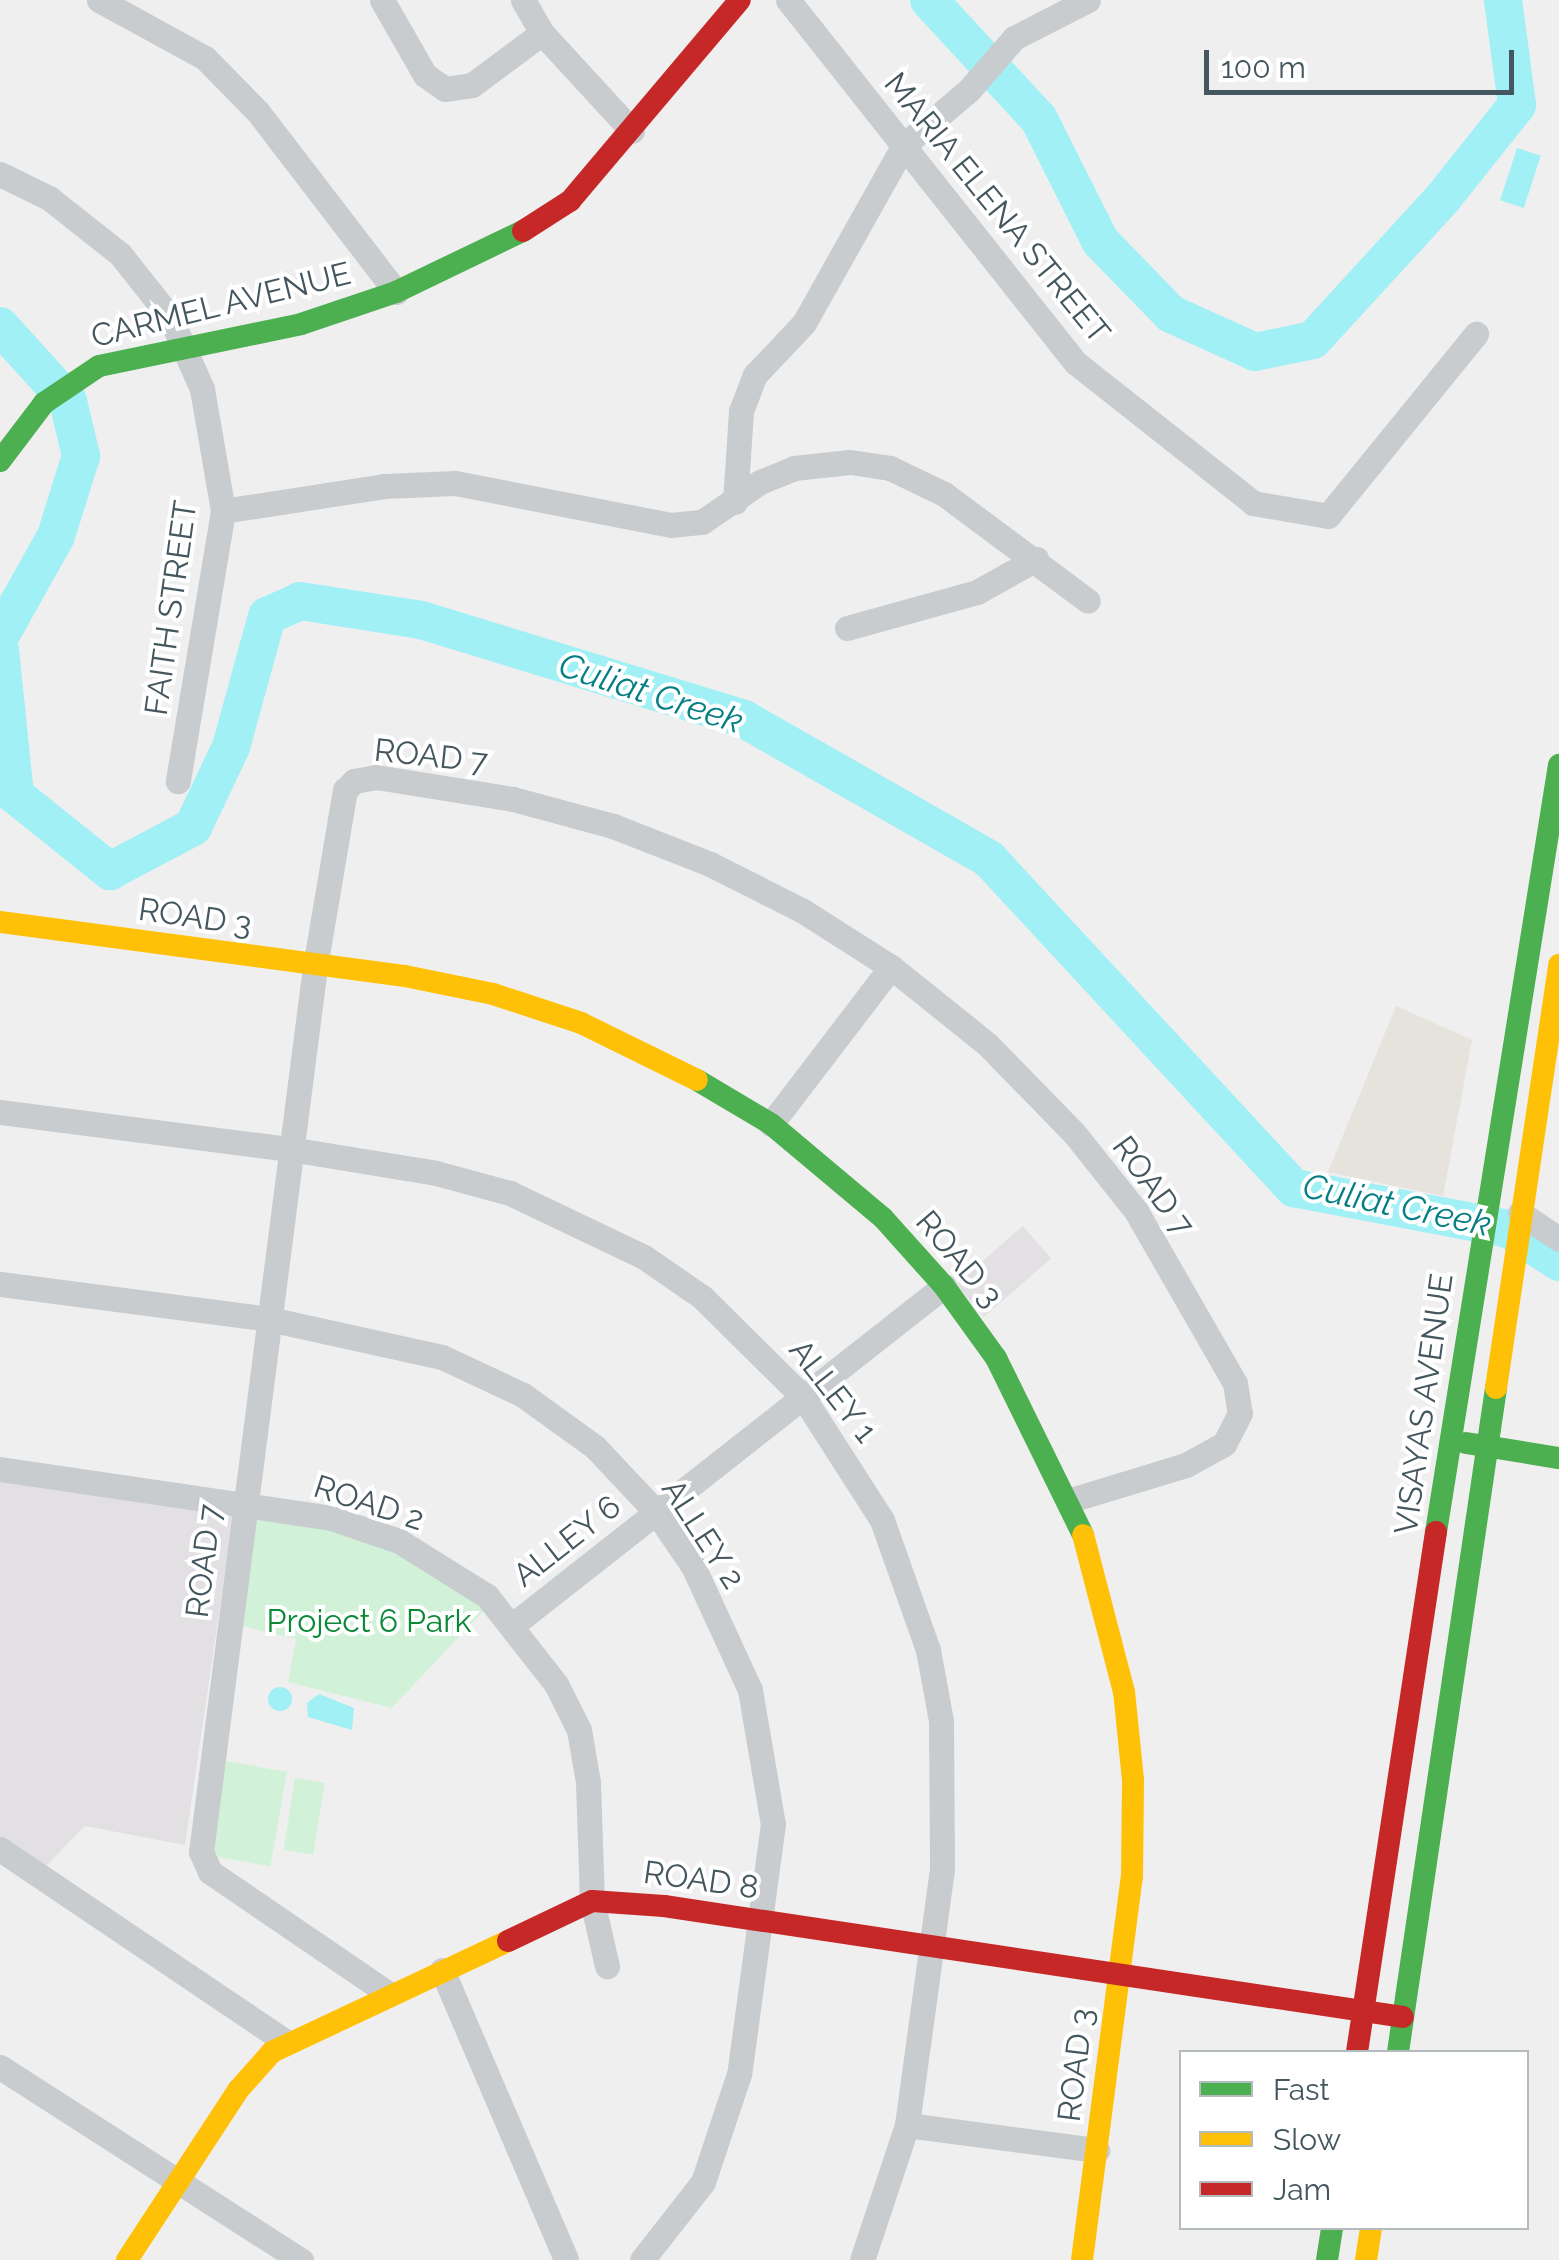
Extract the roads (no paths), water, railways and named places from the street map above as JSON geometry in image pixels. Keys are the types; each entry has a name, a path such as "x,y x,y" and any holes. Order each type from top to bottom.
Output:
{"street":[{"path":"99,0 205,58 258,112 396,292"},
{"path":"382,0 424,75 445,89 472,85 542,33"},
{"path":"523,0 542,33 632,131"},
{"name":"CARMEL AVENUE","path":"0,461 44,403 80,374 185,345 300,324 396,292 487,252 570,201 740,0"},
{"name":"MARIA ELENA STREET","path":"788,0 1076,364 1253,503 1328,516 1476,334"},
{"path":"735,502 741,411 754,375 804,323 904,146 969,90 1014,38 1088,0"},
{"name":"FAITH STREET","path":"0,174 61,206 120,254 185,345 212,430 223,511 178,781"},
{"path":"223,511 384,486 455,484 670,525 702,522 760,482 824,460 890,468 944,494 1088,601"},
{"path":"847,628 978,592 1036,559"},
{"name":"VISAYAS AVENUE","path":"1357,2050 1490,1179 1559,766"},
{"name":"ROAD 7","path":"389,1994 203,1862 290,1150 345,790 376,777 513,799 613,826 788,903 891,967 987,1044 1074,1133 1179,1278 1236,1383 1240,1413 1224,1444 1186,1465 1071,1500"},
{"name":"ROAD 3","path":"0,922 476,991 580,1023 664,1060 771,1124 883,1218 944,1286 996,1358 1071,1500 1106,1605 1124,1692 1132,1858 1082,2260"},
{"name":"VISAYAS AVENUE","path":"1398,2050 1559,965"},
{"path":"771,1124 891,967"},
{"name":"ALLEY 1","path":"0,1112 290,1150 436,1174 582,1222 702,1298 803,1396 882,1520 928,1650 946,1793 932,1946 907,2125 865,2259"},
{"path":"1520,1214 1559,1239"},
{"name":"ALLEY 2","path":"0,1284 270,1319 442,1357 522,1395 594,1447 656,1512 693,1566 750,1690 773,1824 739,2074 709,2165 642,2260"},
{"name":"ALLEY 6","path":"514,1624 944,1286"},
{"path":"1462,1362 1498,1368"},
{"path":"1452,1441 1559,1458"},
{"name":"ROAD 2","path":"0,1469 331,1518 400,1541 452,1570 514,1624 556,1684 578,1730 588,1782 592,1901 607,1966"},
{"path":"0,1849 286,2042"},
{"path":"127,2260 248,2077 286,2042 592,1901"},
{"name":"ROAD 8","path":"592,1901 932,1946 1403,2017"},
{"path":"442,1970 566,2260"},
{"path":"0,2067 302,2260"},
{"path":"907,2125 1097,2150"},
{"path":"1327,2260 1332,2230"},
{"path":"1366,2260 1371,2230"}],"water":[{"path":"1517,148 1541,156 1524,208 1500,200"},
{"path":"280,1687 292,1699 280,1711 268,1699"},
{"path":"319,1694 354,1708 352,1730 308,1717 307,1703"}],"waterway":[{"path":"929,0 1039,119 1100,241 1171,314 1255,352 1313,340 1443,198 1517,105 1503,0"},
{"name":"Culiat Creek","path":"0,326 68,401 81,456 56,536 0,636"},
{"name":"Culiat Creek","path":"0,650 15,795 110,871 193,827 231,747 267,616 300,601 421,620 744,719 989,859 1294,1188 1508,1229 1559,1262"}],"park label":[{"name":"Project 6 Park","path":"369,1621"}]}
